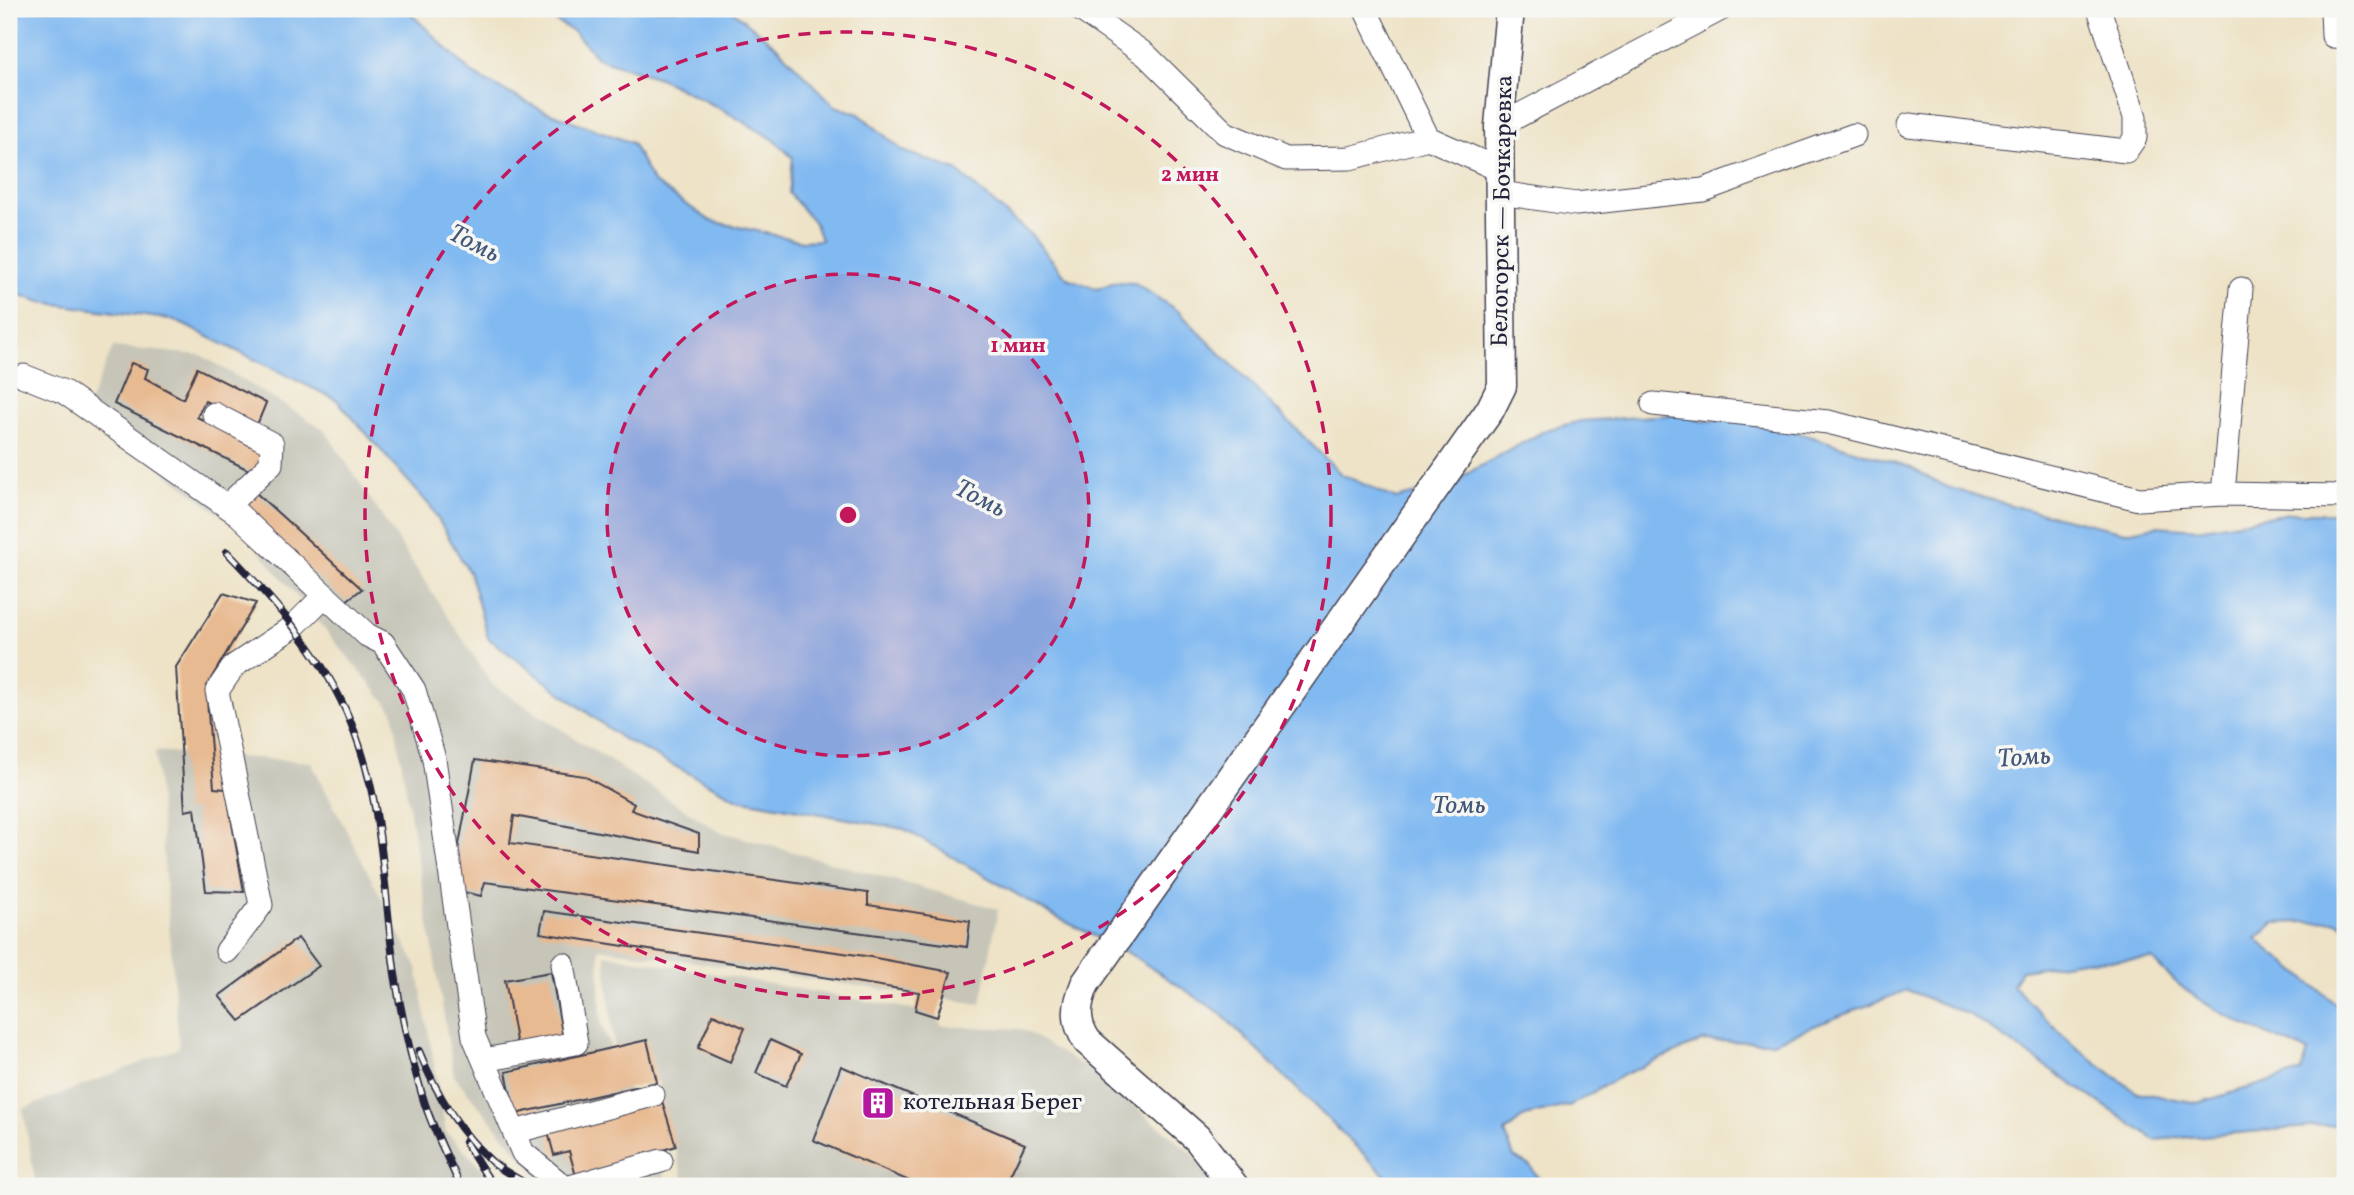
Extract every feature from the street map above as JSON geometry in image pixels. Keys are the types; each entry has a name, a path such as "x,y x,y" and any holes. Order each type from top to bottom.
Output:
{"main road":[{"name":"Белогорск — Бочкаревка","path":"1234,1186 1196,1138 1087,1041 1078,1027 1077,1003 1085,984 1490,410 1502,386 1499,126 1510,9"}],"lane":[{"path":"1080,9 1146,55 1224,132 1286,159 1350,158 1428,138"},
{"path":"1365,9 1428,138 1500,181 1576,204 1703,190 1854,135"},
{"path":"1499,126 1721,9"},
{"path":"1909,125 2126,151 2135,138 2135,117 2099,9"},
{"path":"2332,9 2333,36 2345,37"},
{"path":"2222,494 2241,289"},
{"path":"24,376 64,392 227,506 366,635 383,643 414,690 434,759 449,881 474,1037 523,1153 563,1186"},
{"path":"1653,404 1828,422 2138,499 2222,494 2345,496"},
{"path":"214,414 272,444 271,464 227,506"},
{"path":"227,951 261,905 217,691 234,666 294,626 325,595"},
{"path":"484,1060 576,1043 563,964"},
{"path":"514,1132 653,1095"},
{"path":"573,1186 661,1161"}],"shaded area":[{"path":"113,347 201,355 324,429 493,685 718,831 998,909 981,1004 599,948 601,1024 669,1186 546,1186 454,1076 393,711 243,532 143,455 82,420"},
{"path":"155,751 311,762 417,967 446,1132 500,1186 36,1186 23,1109 179,1048"},
{"path":"605,954 915,1010 937,1017 941,1026 1022,1029 1091,1071 1192,1153 1216,1186 685,1186 647,1040 614,1047"}],"water":[{"name":"Томь","path":"9,9 406,9 474,75 540,109 632,143 653,182 711,221 802,241 821,240 815,224 789,193 793,158 773,139 662,79 599,59 574,32 535,9 730,9 775,45 835,106 859,114 903,151 956,170 1033,237 1067,278 1097,289 1115,282 1135,283 1179,312 1341,474 1396,499 1459,483 1466,474 1546,430 1581,421 1683,414 1700,421 1736,421 1789,430 1909,467 1947,487 2021,508 2125,532 2157,526 2198,529 2289,513 2345,513 2345,926 2336,921 2274,923 2256,939 2345,1011 2345,1124 2155,1140 1970,1015 1907,990 1773,1042 1702,1041 1623,1075 1571,1105 1525,1116 1505,1132 1514,1157 1530,1166 1544,1186 1396,1186 1219,1012 1130,954 1056,917 904,829 738,799 621,738 488,638 470,574 431,507 337,400 174,320 41,302 9,291","holes":["2152,959 2168,976 2224,1014 2308,1051 2301,1072 2198,1103 2136,1092 2073,1045 2013,986 2021,970 2083,961"]}],"building":[{"path":"131,363 148,369 145,378 183,399 197,368 266,403 257,425 205,401 197,417 263,451 255,473 114,404"},
{"path":"255,492 362,589 346,601 301,563 244,504"},
{"path":"223,593 256,603 206,687 214,788 226,789 244,892 206,891 195,809 185,811 176,667"},
{"path":"475,760 584,776 634,804 631,810 699,834 699,851 514,816 510,843 868,893 868,905 970,921 967,947 485,882 481,896 459,891 456,860"},
{"path":"544,911 865,956 951,972 937,1017 915,1010 919,992 540,933"},
{"path":"298,938 319,966 240,1021 219,996"},
{"path":"551,972 563,1038 517,1046 505,980"},
{"path":"713,1014 745,1028 730,1062 698,1048"},
{"path":"647,1040 657,1082 515,1114 506,1072"},
{"path":"770,1040 801,1054 786,1086 756,1073"},
{"name":"котельная Берег","path":"841,1066 1025,1144 1005,1186 921,1186 813,1140"},
{"path":"662,1101 676,1146 576,1176 569,1151 554,1155 548,1132"}],"railway":[{"path":"227,552 298,632 328,676 351,723 362,753 376,815 395,974 407,1036 427,1109 460,1186"},
{"path":"419,1051 440,1096 469,1138 492,1162 529,1186"},
{"path":"465,1142 493,1186"}],"place":[{"name":"котельная Берег","path":"878,1103"}]}
